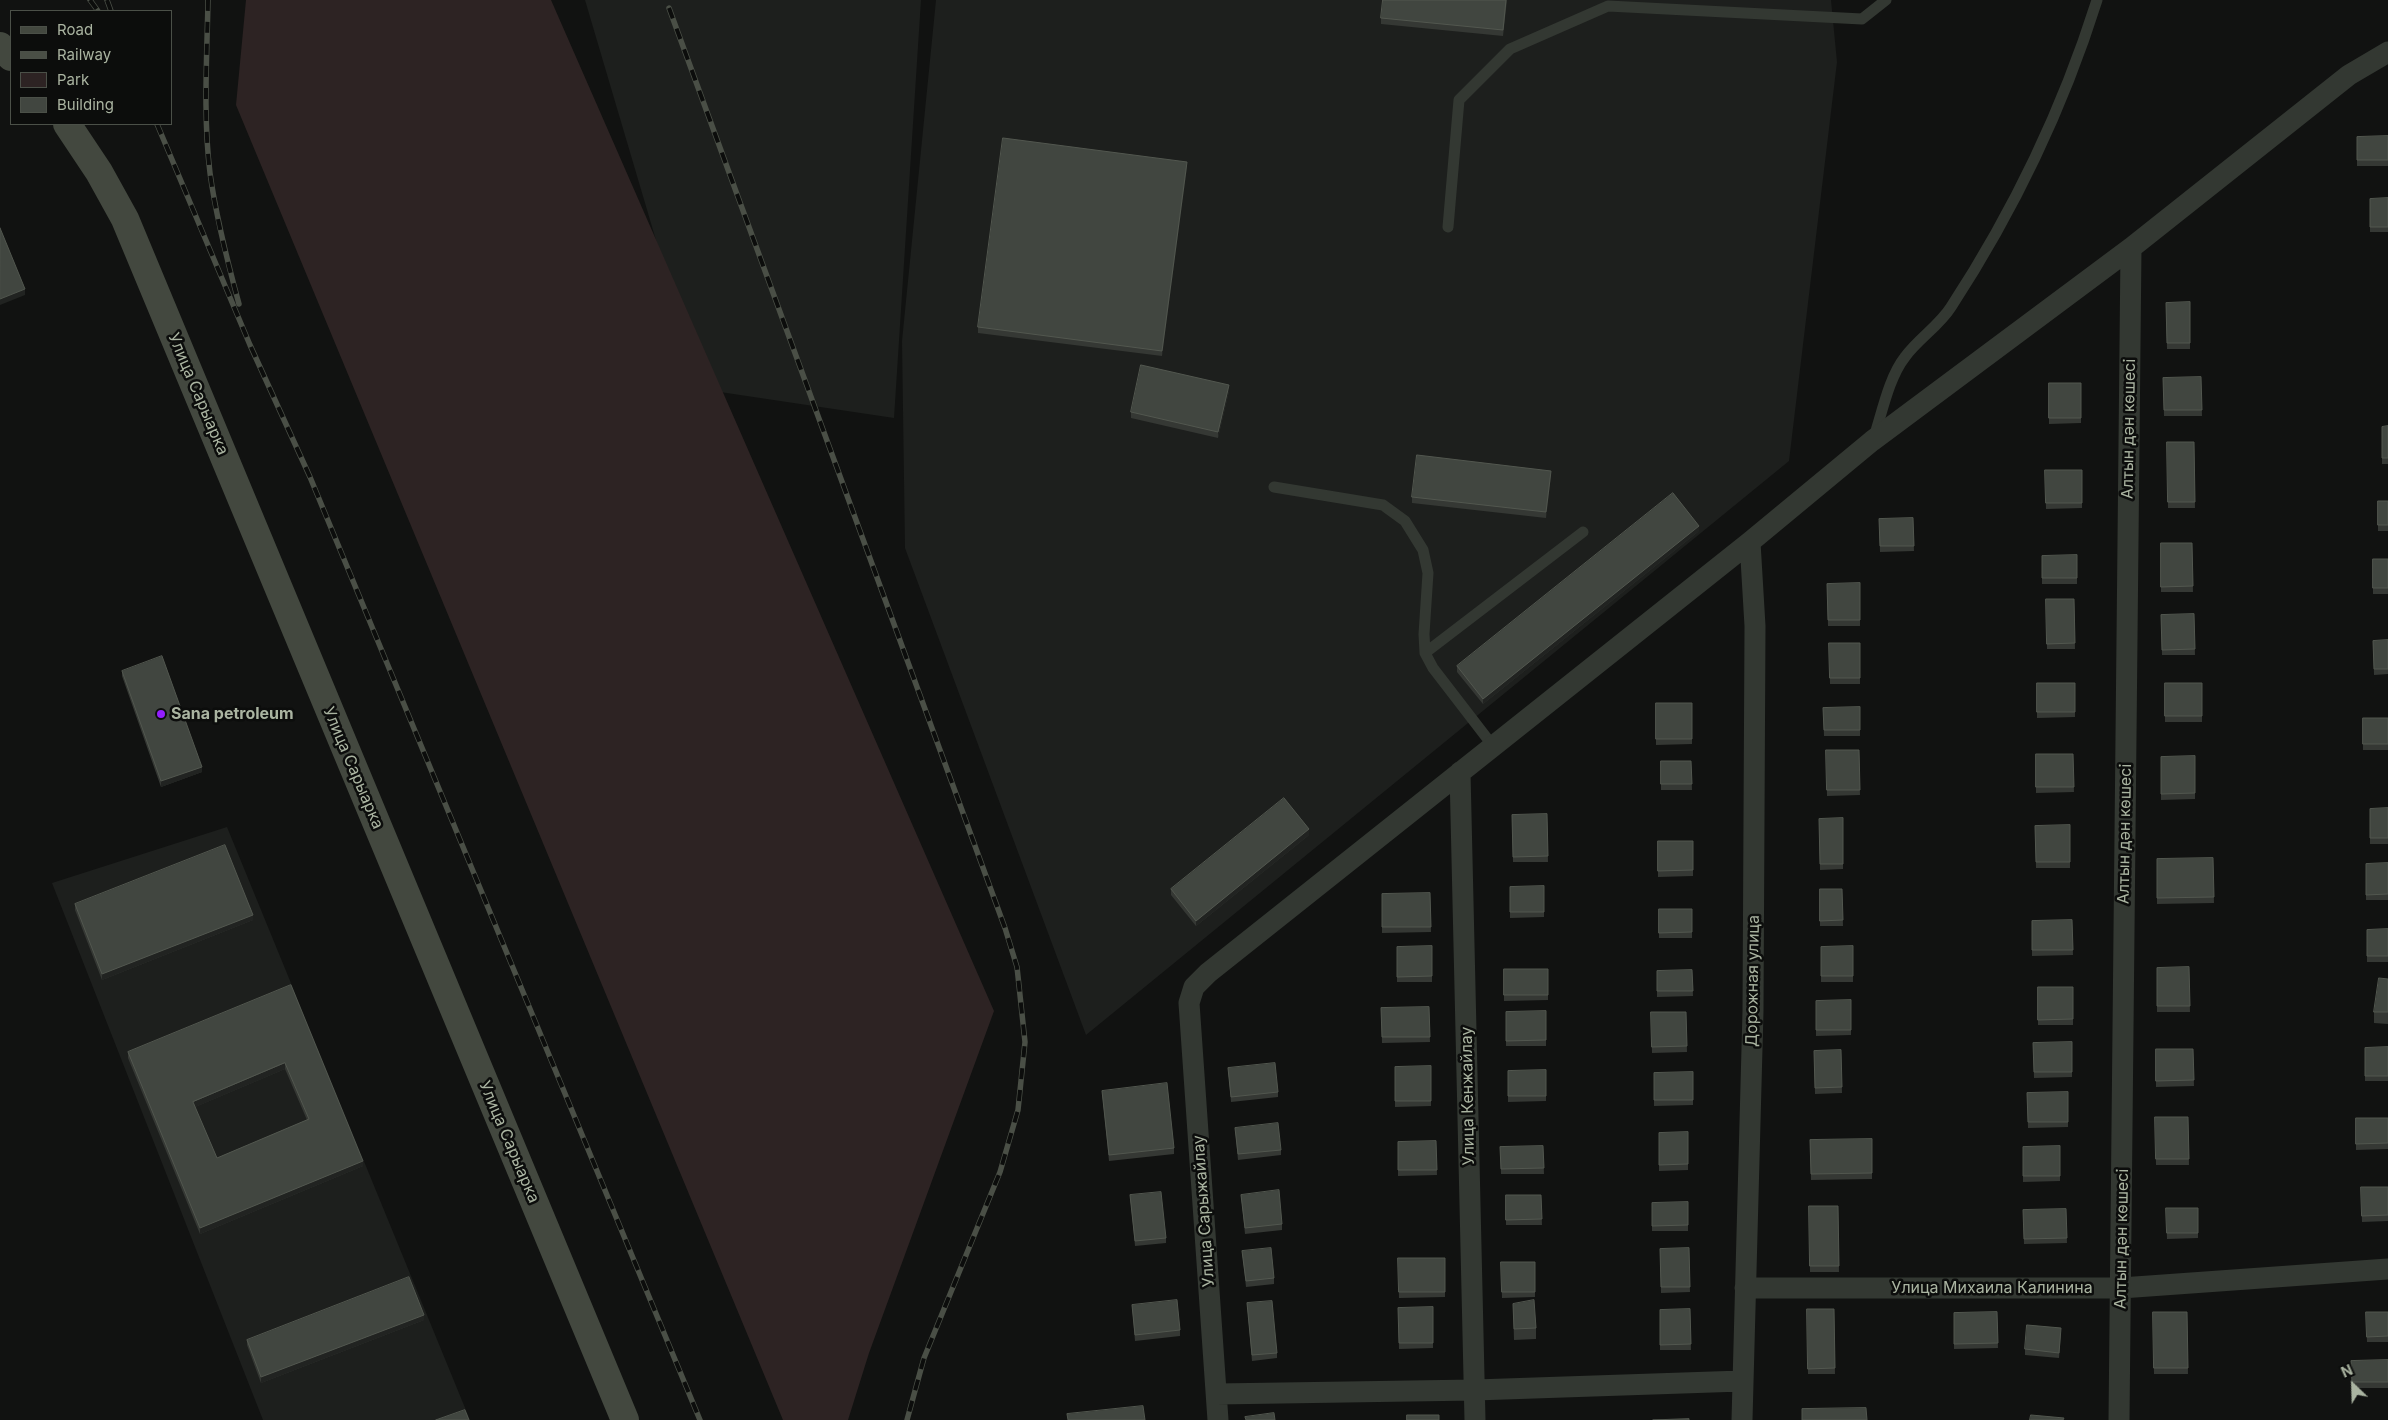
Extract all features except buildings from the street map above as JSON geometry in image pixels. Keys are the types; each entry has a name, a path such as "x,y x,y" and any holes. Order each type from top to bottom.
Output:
{"main road":[{"path":"0,46 10,56"},
{"name":"Улица Сарыарка","path":"68,125 99,172 125,219 625,1420"}],"street":[{"path":"1460,772 1750,542 1872,441 2131,248 2349,75 2388,52"},
{"name":"Алтын дән көшесі","path":"2119,1420 2131,248"},
{"name":"Дорожная улица","path":"1742,1420 1753,1011 1755,626 1750,542"},
{"name":"Улица Сарыжайлау","path":"1218,1420 1189,1003 1194,987 1208,973 1460,772"},
{"name":"Улица Кенжайлау","path":"1460,772 1475,1420"},
{"name":"Улица Михаила Калинина","path":"1745,1288 2121,1288 2388,1269"},
{"path":"1217,1394 1475,1390 1742,1381"}],"lane":[{"path":"1448,227 1459,100 1510,49 1608,6 1862,19 1886,0"},
{"path":"1872,441 1893,378 1904,357 1950,309 1999,226 2046,136 2097,0"},
{"path":"1274,487 1383,505 1405,521 1423,550 1428,573 1424,634 1425,653 1432,668 1493,746"},
{"path":"1425,653 1583,532"}],"shaded area":[{"path":"585,0 921,0 894,418 700,389"},
{"path":"936,0 1831,0 1837,62 1789,461 1086,1035 905,548 902,341"},
{"path":"227,827 470,1420 263,1420 52,883"}],"green space":[{"path":"246,0 551,0 994,1011 869,1353 848,1420 783,1420 236,105"}],"railway":[{"path":"90,0 97,10"},
{"path":"107,0 111,10"},
{"path":"208,0 206,108 210,173 222,238 239,304"},
{"path":"669,8 1005,928 1017,967 1025,1042 1018,1110 1000,1172 924,1358 907,1420"},
{"path":"157,125 250,345 310,477 700,1420"}],"place":[{"name":"Sana petroleum","path":"161,714"}]}
